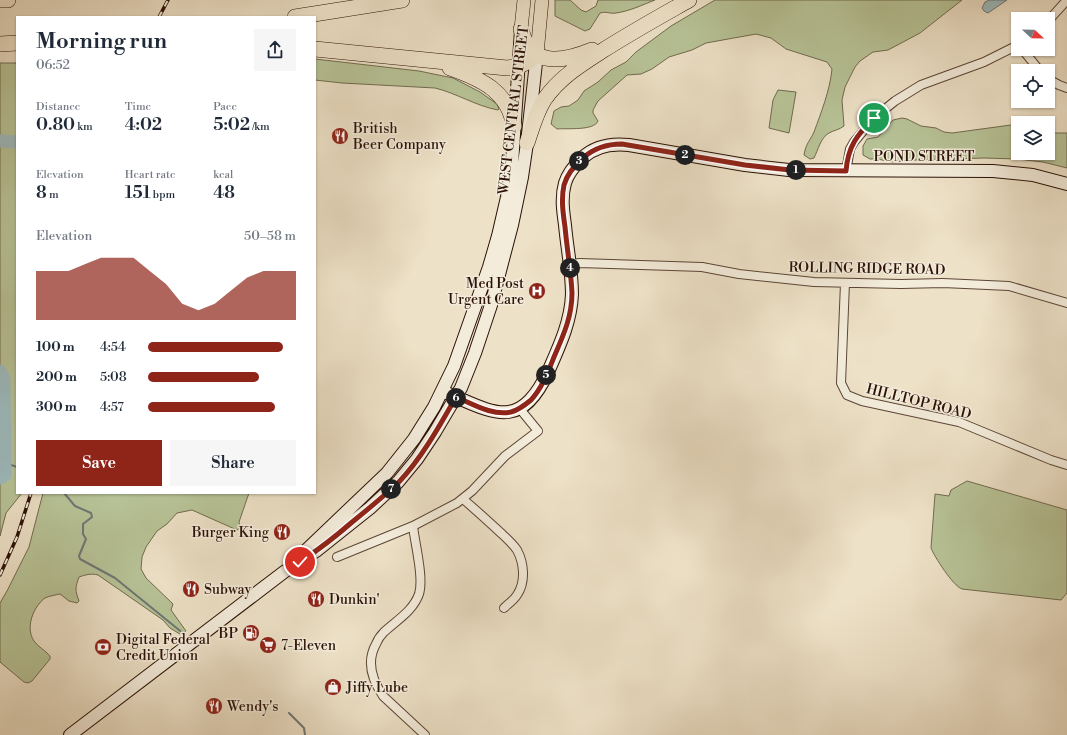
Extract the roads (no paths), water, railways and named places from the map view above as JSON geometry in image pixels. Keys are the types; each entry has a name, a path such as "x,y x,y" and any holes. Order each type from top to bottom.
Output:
{"highway":[{"path":"0,0 8,0"},
{"path":"301,16 402,0"},
{"path":"527,143 541,105 556,84 574,68 628,34 688,0"},
{"path":"521,29 527,46 546,59 572,57 585,53 628,34"},
{"path":"0,44 16,43"},
{"path":"316,50 507,68 527,63 537,54"},
{"path":"418,60 450,68 482,81 495,90 505,102 511,111 514,126"}],"main road":[{"name":"WEST CENTRAL STREET","path":"284,572 387,473 414,439 434,407 455,364 498,236 510,179 524,0"},
{"name":"WEST CENTRAL STREET","path":"70,735 284,572 316,551 370,508 398,482 417,460 435,432 461,388 475,353 496,287 517,201 527,143 542,0"},
{"name":"POND STREET","path":"520,409 532,399 542,384 567,325 571,310 572,294 563,206 564,190 568,176 581,160 596,149 615,144 637,146 759,167 790,170 994,171 1033,175 1067,184"},
{"path":"442,392 495,412 510,412 520,409"}],"street":[{"path":"1055,13 1067,0"},
{"path":"846,171 849,154 854,142 874,118 895,101 921,85 984,62 1011,48"},
{"path":"1028,56 1034,64"},
{"path":"1055,83 1067,88"},
{"name":"ROLLING RIDGE ROAD","path":"569,264 702,267 739,274 789,280 845,283 943,283 1009,286 1067,303"},
{"name":"HILLTOP ROAD","path":"845,283 841,383 847,395 862,401 959,422 1051,460 1067,465"},
{"path":"337,557 413,526 450,507 462,499 505,456 538,431 520,409"},
{"path":"462,499 512,543 517,550 522,564 522,583 518,594 504,608"},
{"path":"413,526 420,572 419,593 408,612 379,637 372,650 370,662 371,672 378,689 383,696 425,735"}],"water":[{"path":"989,0 1007,0 988,13 982,8 985,2"}],"waterway":[{"path":"0,141 16,142"},
{"path":"0,371 4,378 5,475 0,478"},
{"path":"5,463 16,467"},
{"path":"65,494 75,506 91,513 92,517 83,524 83,534 86,539 79,556 80,559 115,578 184,634"},
{"path":"289,713 304,728 305,735"}],"railway":[{"path":"160,16 168,0"},
{"path":"0,575 17,537 31,494"}],"place":[{"name":"British Beer Company","path":"340,136"},
{"name":"Med Post Urgent Care","path":"537,291"},
{"name":"Burger King","path":"282,532"},
{"name":"Subway","path":"191,589"},
{"name":"Dunkin'","path":"316,599"},
{"name":"BP","path":"251,633"},
{"name":"7-Eleven","path":"268,645"},
{"name":"Digital Federal Credit Union","path":"103,647"},
{"name":"Jiffy Lube","path":"333,687"},
{"name":"Wendy's","path":"214,706"}]}
